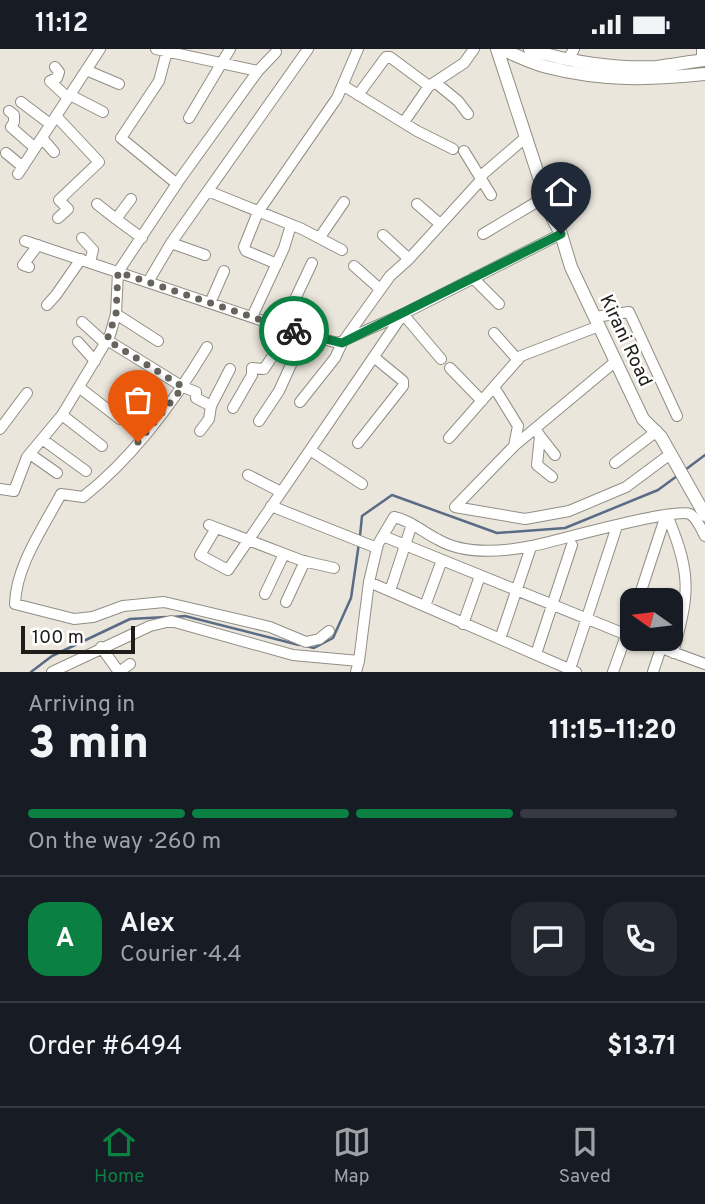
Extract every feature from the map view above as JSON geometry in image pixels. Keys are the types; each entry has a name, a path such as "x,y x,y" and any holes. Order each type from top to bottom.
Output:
{"main road":[{"path":"499,49 544,66 618,79 656,80 705,74"},
{"name":"Kirani Road","path":"499,49 525,138 571,267 643,419 659,434 705,515"},
{"path":"530,49 571,54 633,67 655,67 703,56"}],"street":[{"path":"6,153 21,170 100,49"},
{"path":"189,118 230,49"},
{"path":"148,282 171,243 307,49"},
{"path":"277,264 244,249 258,212 344,86 358,49"},
{"path":"404,122 433,84 464,64 474,49"},
{"path":"177,184 121,138 159,81 161,50 258,71"},
{"path":"0,489 14,491 19,473 30,454 62,415 106,341 116,314 118,272 258,71 276,52"},
{"path":"358,95 386,57 390,57 458,101 468,114"},
{"path":"55,67 59,72 57,78 50,81 69,97 103,112"},
{"path":"86,70 119,84"},
{"path":"344,86 442,146 458,150 491,195"},
{"path":"21,102 53,120 99,162 59,199 68,209 58,218"},
{"path":"9,110 14,115 11,127 35,148"},
{"path":"42,138 54,152"},
{"path":"300,402 335,358 342,343 380,289 481,178 525,138"},
{"path":"208,191 320,237 342,250"},
{"path":"483,234 545,197"},
{"path":"116,219 131,199"},
{"path":"320,237 344,202"},
{"path":"97,204 142,238"},
{"path":"417,204 440,224"},
{"path":"252,317 284,248 290,225"},
{"path":"25,241 286,328 342,343 561,234"},
{"path":"383,235 408,259"},
{"path":"47,305 94,251 82,238"},
{"path":"171,243 205,255"},
{"path":"29,267 23,265 38,245"},
{"path":"233,408 252,375 253,368 264,369 286,328 312,263"},
{"path":"354,266 380,289"},
{"path":"210,303 224,271"},
{"path":"473,278 499,305"},
{"path":"449,438 521,356 597,321 629,312 677,416"},
{"path":"116,314 158,341"},
{"path":"334,568 284,554 247,541 213,526 200,555 228,570 247,541 271,506 375,358 403,314"},
{"path":"403,314 441,359"},
{"path":"82,322 106,341 183,387 197,392 196,398 211,406"},
{"path":"494,333 518,360"},
{"path":"259,421 279,391 305,334"},
{"path":"78,342 95,361"},
{"path":"207,347 183,387 107,478 83,497 61,494 23,567 16,589 15,604 74,619 93,617 123,606 164,602 270,627 306,642 320,639 329,631"},
{"path":"358,443 404,384 375,358"},
{"path":"616,361 538,432 514,446 455,507 526,519 569,511 626,487 665,458"},
{"path":"450,368 482,401"},
{"path":"200,431 209,419 211,406 230,369"},
{"path":"494,387 519,426 514,446"},
{"path":"79,388 120,419"},
{"path":"0,429 27,393"},
{"path":"62,415 102,446"},
{"path":"538,432 555,454"},
{"path":"538,432 537,465 552,477"},
{"path":"615,463 659,434"},
{"path":"42,439 86,471"},
{"path":"310,450 362,484"},
{"path":"30,454 57,473"},
{"path":"248,475 281,492"},
{"path":"271,506 374,547"},
{"path":"52,672 150,626 171,621 293,655 358,666 374,547 394,517 403,518 460,550 531,547 617,526 689,514 694,517 705,536"},
{"path":"642,588 668,517"},
{"path":"668,517 681,548 687,586 687,599 673,653"},
{"path":"390,591 412,524"},
{"path":"369,582 573,671 617,526"},
{"path":"383,536 620,632"},
{"path":"536,655 572,545"},
{"path":"500,639 531,547"},
{"path":"265,594 284,554"},
{"path":"425,606 442,560"},
{"path":"286,602 305,561"},
{"path":"463,624 480,576"},
{"path":"101,647 119,672 130,664"},
{"path":"613,672 624,651"},
{"path":"653,672 660,651"},
{"path":"668,651 705,664"}],"waterway":[{"path":"685,470 705,455"},
{"path":"360,536 362,516 392,495 497,533 565,528 658,490 677,476"},
{"path":"306,646 314,648 333,638 351,598 359,543"},
{"path":"173,617 185,616 299,645"},
{"path":"31,672 52,656 130,619 166,617"}],"way so far":[{"path":"138,442 183,387 107,340 116,314 118,272 294,331"}],"route":[{"path":"294,331 342,343 561,234"}]}
